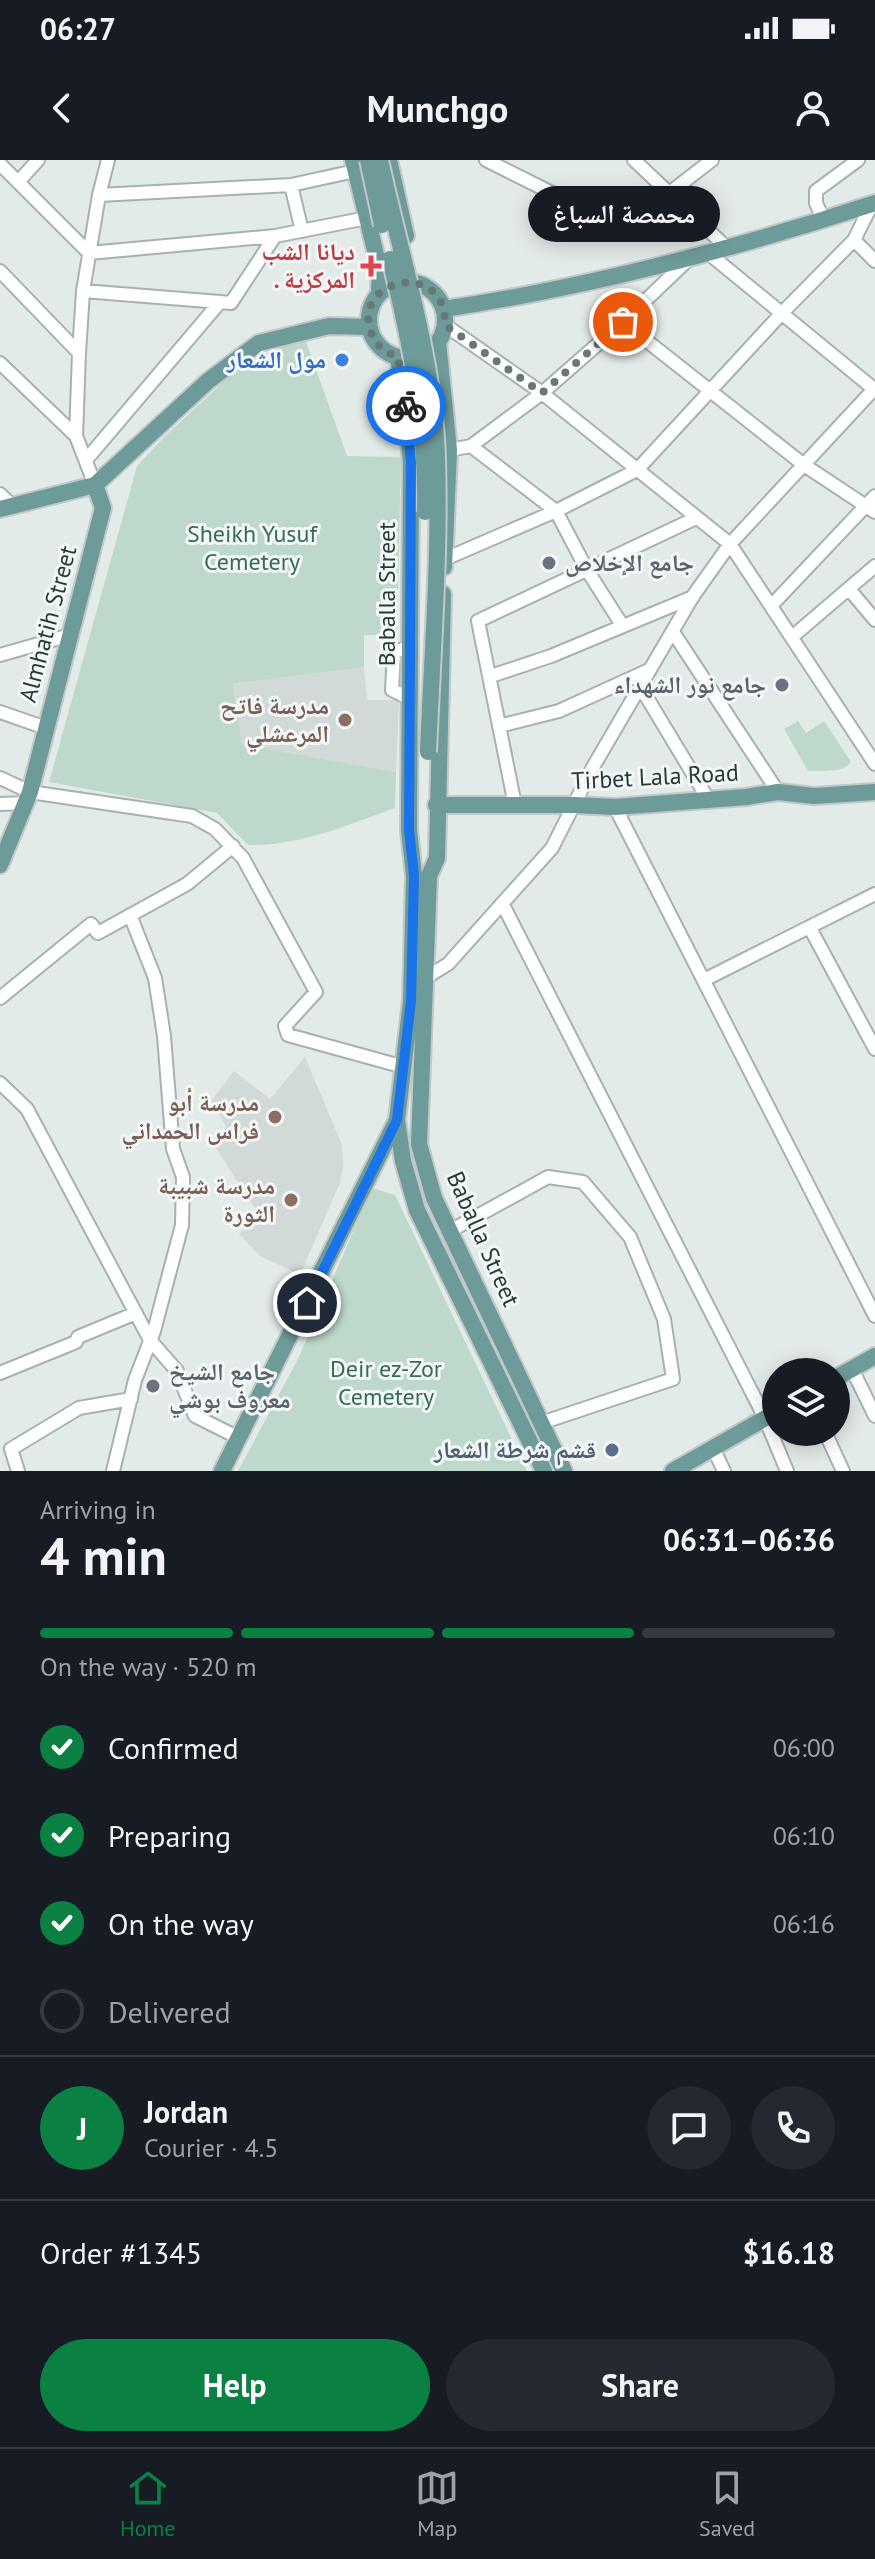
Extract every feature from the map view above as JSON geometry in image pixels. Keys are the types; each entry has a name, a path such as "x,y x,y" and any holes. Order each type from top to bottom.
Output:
{"main road":[{"path":"380,160 422,337 437,458 424,751"},
{"path":"389,160 419,284"},
{"path":"359,164 408,330 426,460 422,876"},
{"path":"359,164 367,218 380,271 379,294"},
{"path":"444,317 700,254 873,204"},
{"path":"394,284 419,284 434,293 444,317 438,342 420,356 398,357 379,346 369,327 370,309 379,294 394,284"},
{"path":"4,503 95,485 208,381 259,343 329,326 369,327"},
{"name":"Baballa Street","path":"438,342 449,450 436,805 437,858 422,876 397,1120 403,1161 417,1210 544,1471"},
{"name":"Baballa Street","path":"398,357 411,463 409,830 422,876 427,977 420,1058 419,1144 434,1198 564,1471"},
{"name":"Almhatih Street","path":"0,865 28,798 103,508 95,485"},
{"name":"Tirbet Lala Road","path":"436,805 615,807 778,792 814,796 875,792"},
{"path":"222,1471 397,1120"},
{"path":"852,1369 875,1356"},
{"path":"673,1471 762,1420"}],"street":[{"path":"19,181 38,160"},
{"path":"76,436 83,291 108,160"},
{"path":"486,160 564,199"},
{"path":"634,160 725,246"},
{"path":"668,194 712,160"},
{"path":"823,219 816,203 816,191 858,160"},
{"path":"0,164 89,253"},
{"path":"99,195 291,185 359,164"},
{"path":"291,185 302,231"},
{"path":"445,559 556,511 637,470 854,240 873,204"},
{"path":"89,253 275,236 367,218"},
{"path":"83,291 231,303 275,236"},
{"path":"854,240 875,261"},
{"path":"427,977 448,964 552,848 593,767 693,596 730,544 874,389 700,254 542,393 471,446 449,450"},
{"path":"0,271 79,353"},
{"path":"86,460 220,302"},
{"path":"444,317 730,544 875,764"},
{"path":"623,322 804,465 870,509"},
{"path":"0,363 76,436 95,485"},
{"path":"471,446 556,511 587,570 622,625"},
{"path":"771,606 870,509 875,496"},
{"path":"515,805 478,621 696,518"},
{"path":"792,637 875,566"},
{"path":"849,589 875,620"},
{"path":"491,676 551,656 693,596"},
{"path":"673,632 778,792"},
{"path":"0,655 70,635"},
{"path":"499,726 559,711 650,670"},
{"path":"640,686 708,799"},
{"path":"0,712 46,728"},
{"path":"0,778 28,798"},
{"path":"0,804 28,798 192,816 215,829 243,858 316,992 285,1026 288,1035 404,1067"},
{"path":"615,807 875,1316"},
{"path":"0,998 91,924 98,933 187,884 233,846"},
{"path":"704,980 875,894"},
{"path":"502,903 762,1400"},
{"path":"113,1471 182,1225 183,1177 173,1149 164,1036 155,978 130,915"},
{"path":"810,928 875,1049"},
{"path":"0,1083 27,1109 150,1340 177,1371 195,1416 239,1438"},
{"path":"450,1231 548,1177 583,1182 630,1237 664,1319 673,1379 541,1423"},
{"path":"0,1373 136,1313"},
{"path":"852,1369 875,1416"},
{"path":"18,1471 11,1449 79,1408 131,1399"},
{"path":"779,1446 787,1471"},
{"path":"831,1446 843,1471"},
{"path":"713,1448 724,1471"}],"shaded area":[{"path":"364,667 367,700 399,700 396,772 242,746 233,684"},
{"path":"305,1057 342,1145 343,1166 340,1183 300,1275 260,1256 239,1234 260,1216 212,1142 230,1133 211,1101 234,1071 270,1099"}],"green space":[{"name":"Sheikh Yusuf Cemetery","path":"305,339 347,456 401,457 397,635 364,635 364,667 233,684 242,745 396,772 395,808 305,838 248,845 217,813 49,782 137,466 234,372 267,353"},
{"path":"798,721 806,733 824,721 851,762 837,770 808,771 784,729"},
{"name":"Deir ez-Zor Cemetery","path":"372,1188 395,1195 527,1471 238,1471 298,1359"}],"way so far":[{"path":"406,406 398,357 379,346 369,327 370,309 374,301 394,284 411,282 427,287 440,300 445,325 542,393 623,322"}],"place":[{"name":"ديانا الشب . المركزية","path":"371,266"},
{"name":"محمصة السباغ","path":"623,322"},
{"name":"مول الشعار","path":"342,360"},
{"name":"جامع الإخلاص","path":"549,563"},
{"name":"جامع نور الشهداء","path":"782,685"},
{"name":"مدرسة فاتح المرعشلي","path":"345,720"},
{"name":"مدرسة أبو فراس الحمداني","path":"275,1117"},
{"name":"مدرسة شبيبة الثورة","path":"291,1200"},
{"name":"جامع الشيخ معروف بوشي","path":"153,1386"},
{"name":"قشم شرطة الشعار","path":"612,1450"}],"route":[{"path":"307,1303 397,1120 404,1067 411,1001 414,876 409,830 411,463 406,406"}]}
